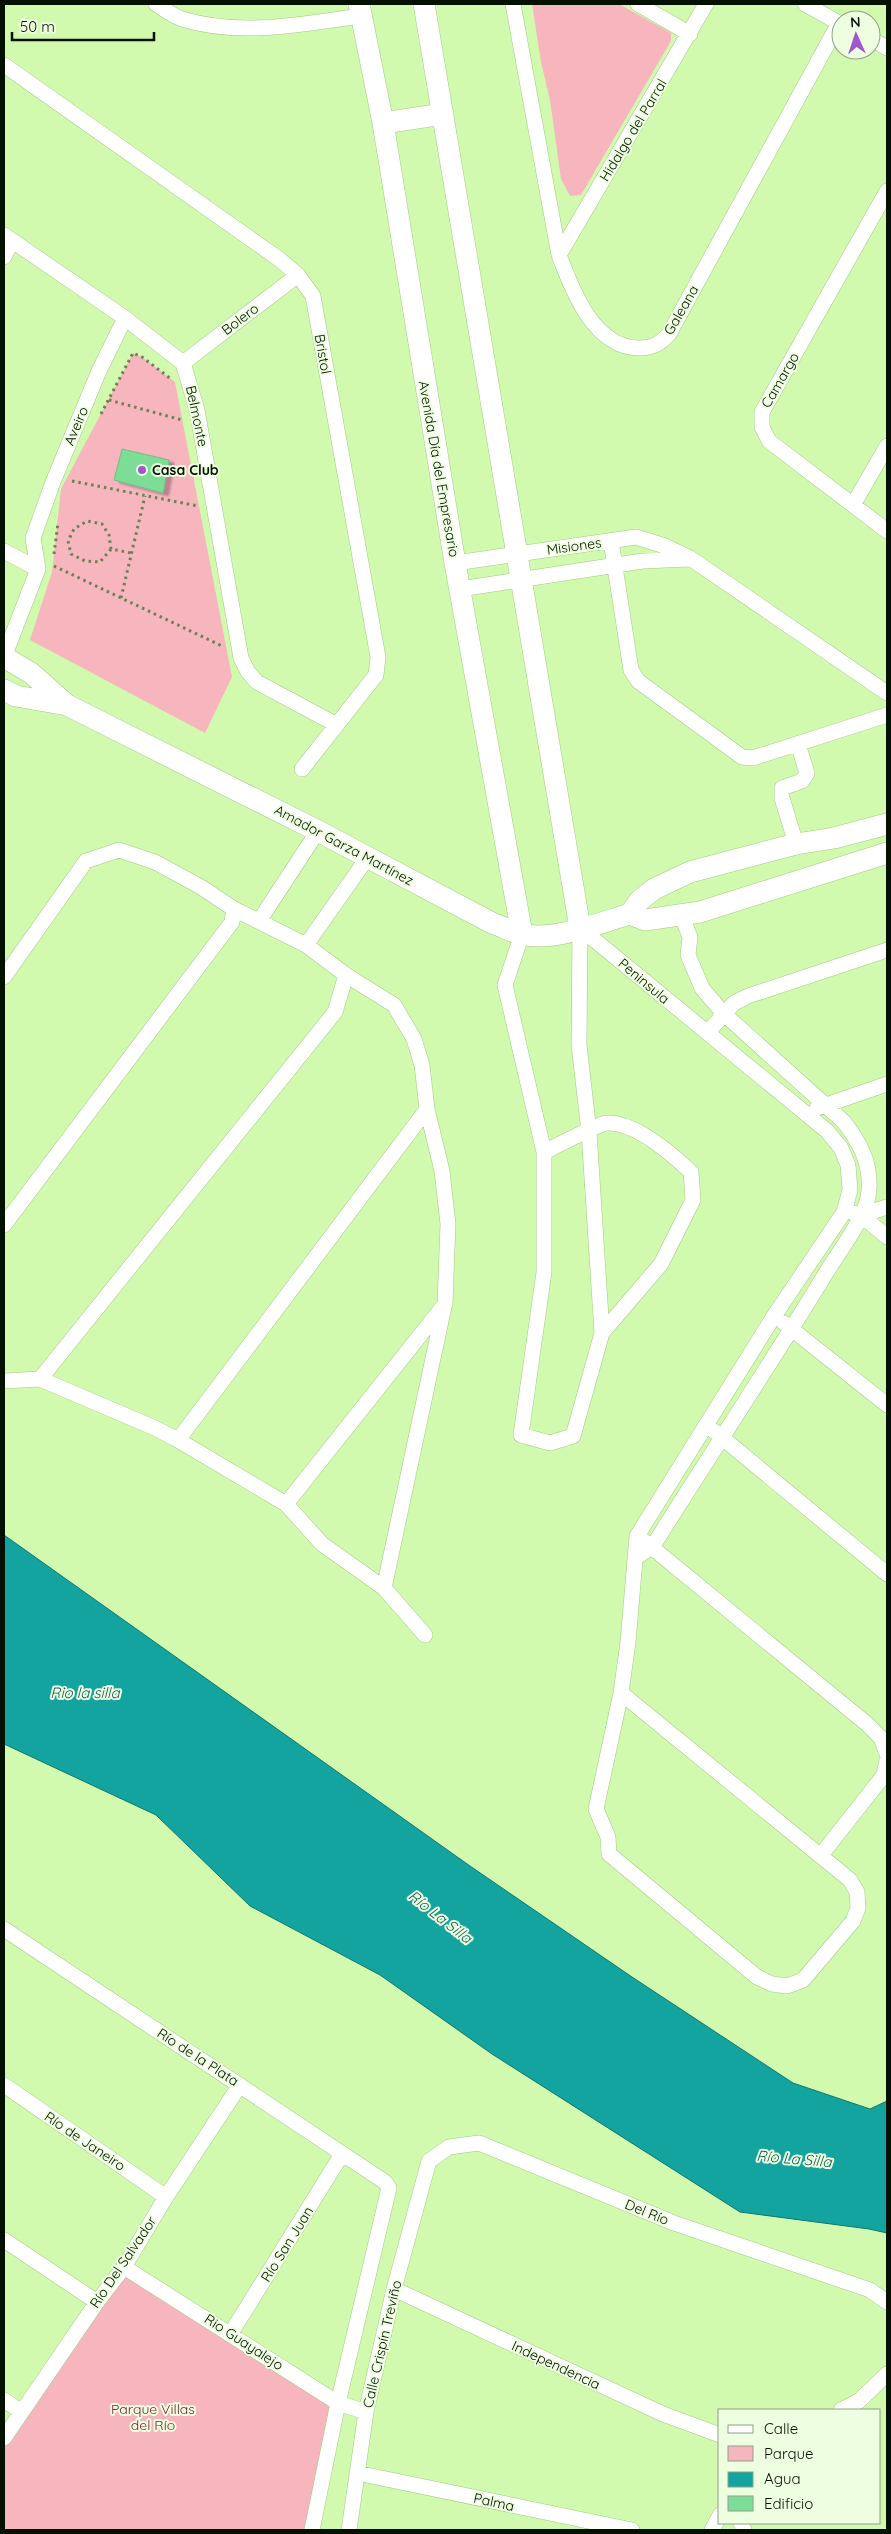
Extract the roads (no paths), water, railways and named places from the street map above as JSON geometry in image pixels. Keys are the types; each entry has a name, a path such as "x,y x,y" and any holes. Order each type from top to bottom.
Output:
{"street":[{"path":"156,4 181,19 228,28 265,28 360,10"},
{"path":"424,4 580,928 579,1045 589,1132 602,1333 573,1436 550,1443 521,1435 544,1272 544,1152 505,985 522,934"},
{"name":"Galeana","path":"512,4 559,254 571,288 600,330 613,341 631,348 648,348 660,344 669,334 831,40"},
{"path":"638,4 690,34"},
{"name":"Hidalgo del Parral","path":"559,254 706,4"},
{"path":"805,4 831,19"},
{"name":"Avenida Día del Empresario","path":"360,10 383,123 455,563 522,934"},
{"name":"Bristol","path":"4,66 279,259 298,276 313,296 378,657 376,675 302,769"},
{"path":"383,123 443,114"},
{"name":"Camargo","path":"887,191 762,412 762,427 769,441 887,531"},
{"path":"4,257 8,238 126,318 183,363"},
{"name":"Bolero","path":"183,363 298,276"},
{"name":"Aveiro","path":"48,569 33,538 75,426 126,318"},
{"name":"Belmonte","path":"183,363 197,410 241,658 248,672 257,682 337,725"},
{"path":"853,505 887,446"},
{"name":"Misiones","path":"455,563 636,537 664,546 690,558 887,693"},
{"path":"5,554 33,538"},
{"path":"611,541 631,670 638,681 742,757 753,758 887,715"},
{"path":"4,657 48,569 5,554"},
{"name":"Misiones","path":"460,589 643,561 690,558"},
{"name":"Amador Garza Martínez","path":"4,657 31,673 67,705 318,831 492,923 522,934 544,935 580,928 630,914"},
{"name":"Amador Garza Martínez","path":"4,690 16,696 67,705"},
{"path":"796,844 782,798 782,788 802,781 807,773 798,744"},
{"path":"887,824 834,838 796,844 690,872 654,889 639,901 630,914 645,920 682,917 887,853"},
{"path":"259,921 318,831"},
{"path":"4,977 86,861 119,850 155,862 202,887 234,909 306,945 346,975 394,1005 414,1039 422,1065 427,1109 442,1171 448,1224 445,1304 384,1588"},
{"path":"306,945 368,857"},
{"path":"4,1225 232,922 234,909"},
{"path":"635,1558 653,1546 792,1328 861,1215 869,1191 867,1164 858,1141 843,1121 723,1013 702,988 688,955 690,937 682,917"},
{"name":"Peninsula","path":"580,928 708,1032 832,1137 841,1148 848,1165 850,1190 844,1212"},
{"path":"708,1032 723,1013 734,1003 748,996 887,950"},
{"path":"40,1379 335,1012 346,975"},
{"path":"805,1114 825,1105 887,1084"},
{"path":"178,1440 427,1109"},
{"path":"544,1152 589,1132 604,1123 620,1124 664,1147 691,1172 692,1200 661,1264 602,1333"},
{"path":"621,1693 821,1855 850,1880 858,1892 858,1908 853,1921 803,1980 787,1986 772,1984 757,1977 609,1854 608,1836 596,1809 621,1693 628,1642 637,1536 774,1316 844,1212 861,1215 887,1207"},
{"path":"861,1215 887,1237"},
{"path":"286,1504 445,1304"},
{"path":"774,1316 792,1328 887,1405"},
{"path":"4,1381 40,1379 178,1440 286,1504 322,1544 384,1588 425,1635"},
{"path":"707,1425 887,1574"},
{"path":"637,1536 653,1546 867,1724 881,1738 887,1754"},
{"path":"821,1855 884,1775 887,1760"},
{"name":"Río de la Plata","path":"4,1929 385,2182 389,2188"},
{"name":"Río de Janeiro","path":"4,2085 166,2197"},
{"name":"Río Del Salvador","path":"4,2438 20,2411 124,2266 166,2197 240,2085"},
{"name":"Del Río","path":"429,2161 449,2148 479,2143 674,2223 870,2290 887,2302"},
{"name":"Río San Juan","path":"231,2333 342,2154"},
{"name":"Calle Crispín Treviño","path":"349,2530 366,2412 394,2289 429,2161"},
{"name":"Calle Crispín Treviño","path":"312,2530 338,2403 389,2188"},
{"path":"4,2240 97,2302"},
{"name":"Rio Guayalejo","path":"124,2266 338,2403 366,2412"},
{"name":"Independencia","path":"394,2289 718,2439"},
{"path":"843,2409 859,2401 887,2374"},
{"path":"4,2400 20,2411"},
{"name":"Palma","path":"357,2473 632,2530"},
{"path":"712,2530 718,2519"}],"water":[{"name":"Rio la silla","path":"4,1535 470,1866 632,1977 793,2083 870,2109 887,2101 887,2233 740,2212 492,2054 380,1975 250,1906 156,1815 4,1744"}],"place":[{"name":"Casa Club","path":"142,470"}],"water label":[{"name":"Río La Silla","path":"440,1917"},
{"name":"Río La Silla","path":"794,2159"}],"park label":[{"name":"Parque Villas del Río","path":"153,2418"}]}
